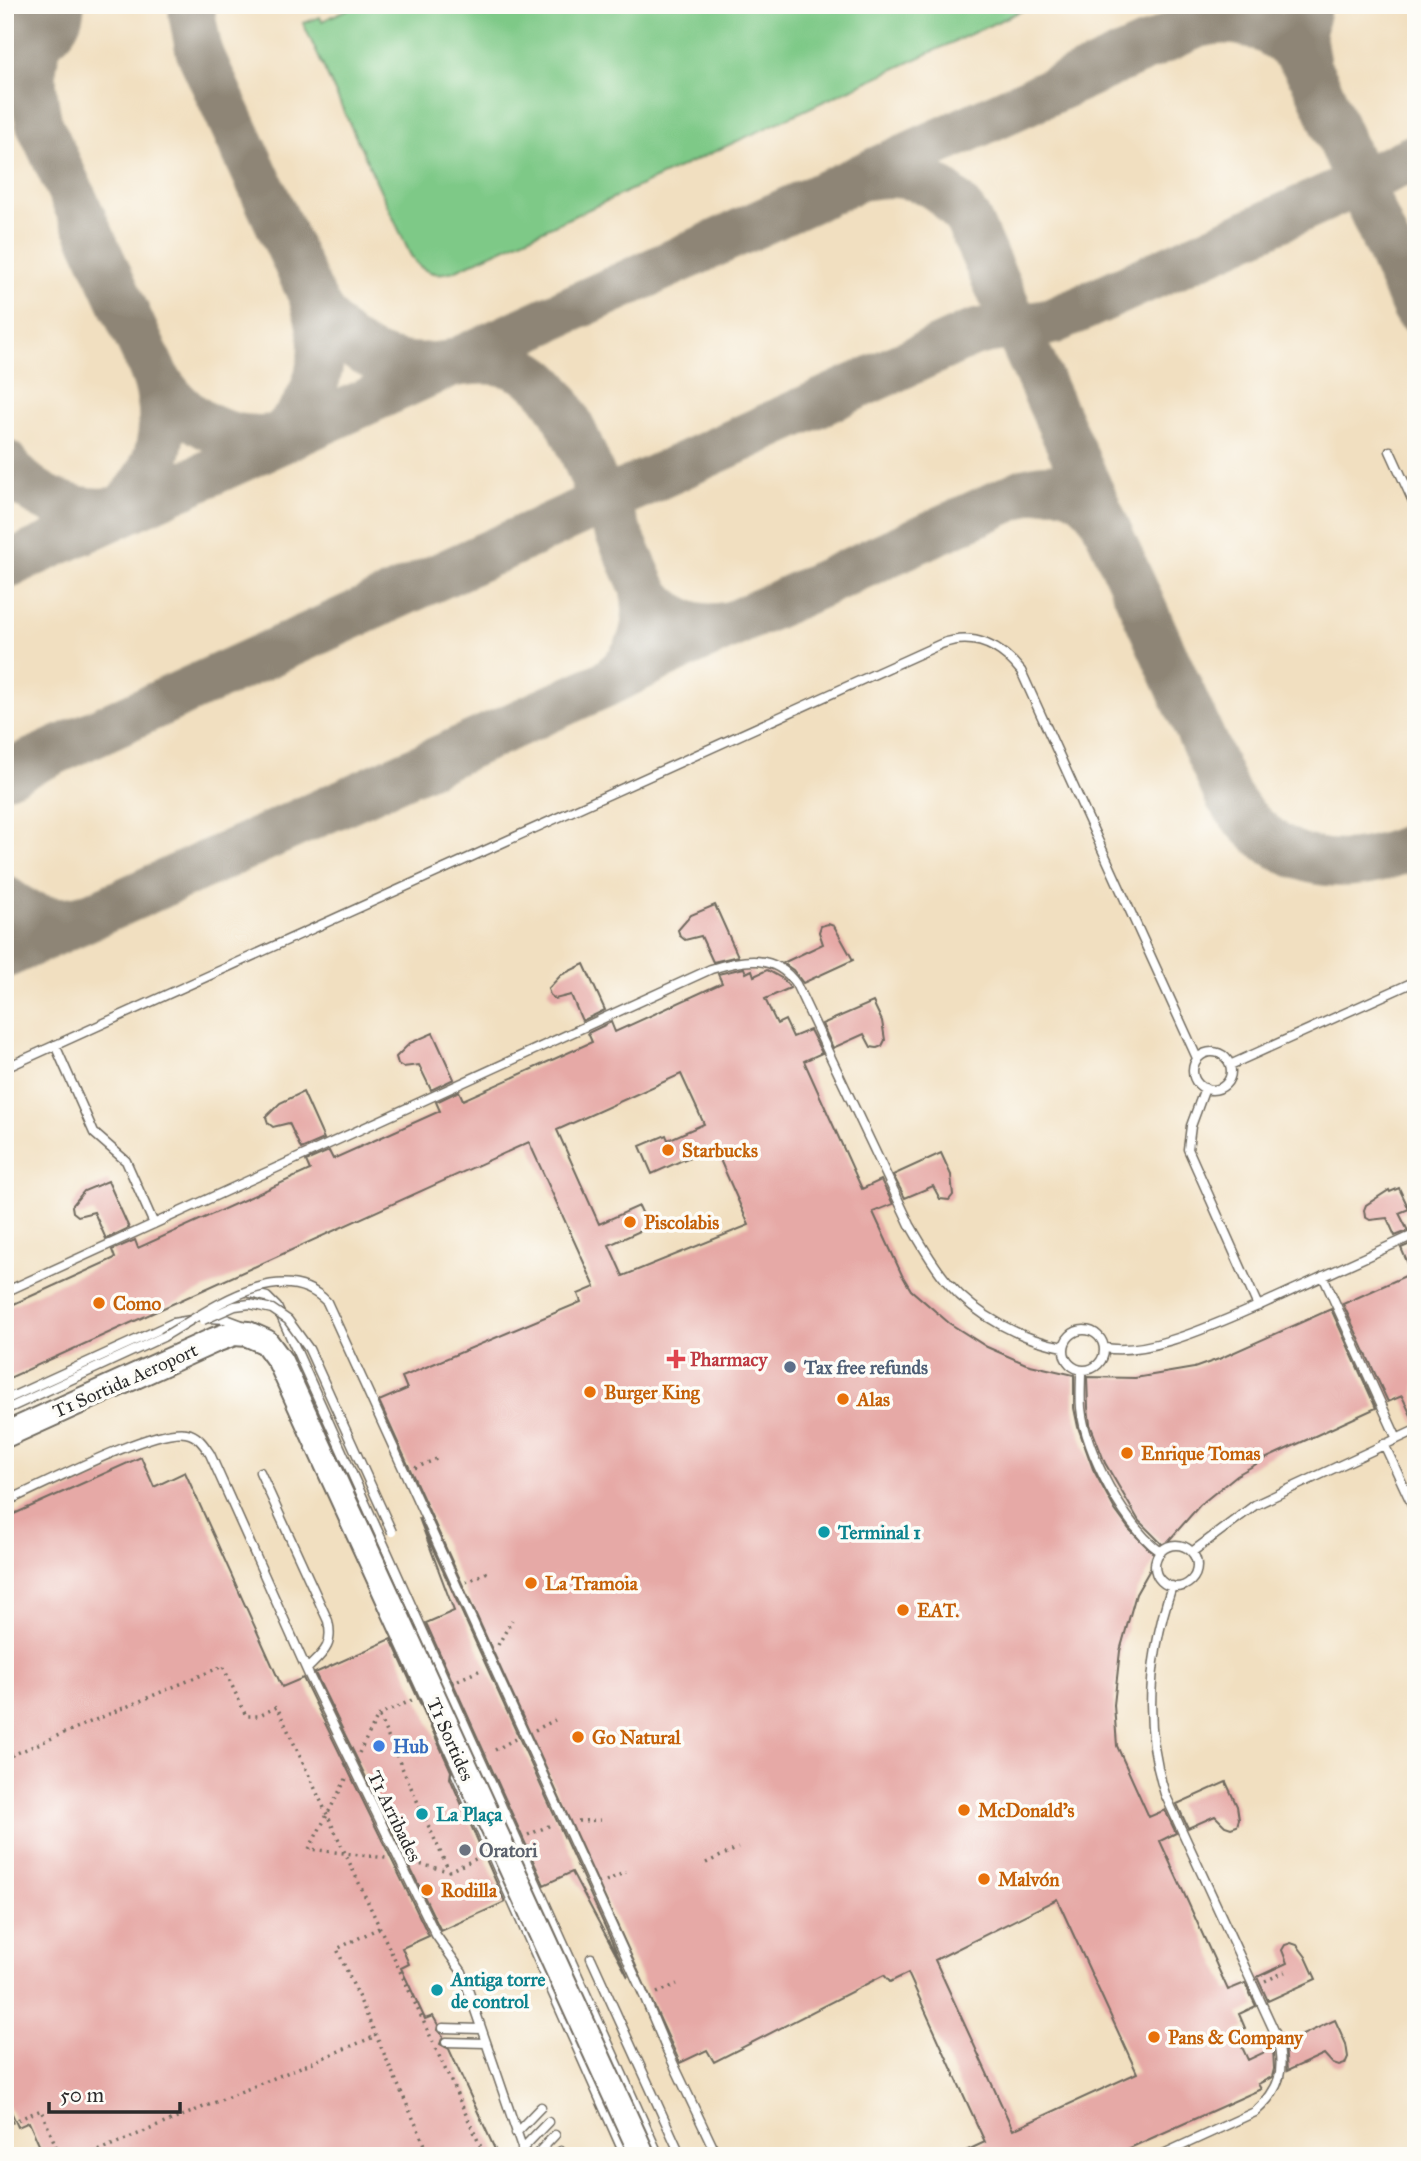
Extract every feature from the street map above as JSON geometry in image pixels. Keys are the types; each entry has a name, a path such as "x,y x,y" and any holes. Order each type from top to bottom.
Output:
{"main road":[{"name":"T1 Sortida Aeroport","path":"5,1435 215,1340 234,1334 247,1334"},
{"name":"T1 Sortides","path":"247,1334 266,1342 280,1361 600,2067 643,2156"}],"lane":[{"path":"1390,451 1416,508"},
{"path":"5,1068 941,643 960,639 994,646 1021,671 1197,1058"},
{"path":"5,1292 711,969 742,960 755,960 780,967 796,984 910,1225 944,1279 979,1311 1010,1329 1064,1347"},
{"path":"1230,1065 1416,981"},
{"path":"55,1045 94,1133 126,1161 154,1224"},
{"path":"1209,1052 1223,1055 1230,1065 1230,1076 1226,1083 1215,1089 1199,1085 1193,1075 1197,1058 1209,1052"},
{"path":"1205,1088 1191,1126 1188,1149 1258,1306"},
{"path":"1105,1348 1148,1345 1188,1336 1416,1234"},
{"path":"1322,1276 1397,1439"},
{"path":"5,1410 163,1337 234,1302 254,1288 278,1284 305,1286 319,1294 332,1312 717,2156"},
{"path":"5,1399 246,1292 267,1297 277,1307 659,2156"},
{"path":"234,1302 272,1309 284,1316 298,1331 309,1349 392,1532"},
{"path":"173,1323 214,1317 237,1322 254,1335 271,1367"},
{"path":"1083,1330 1099,1335 1105,1348 1101,1362 1094,1368 1081,1370 1070,1365 1064,1354 1064,1347 1070,1335 1083,1330"},
{"path":"1081,1370 1081,1410 1101,1472 1133,1527 1160,1552"},
{"path":"1192,1552 1255,1505 1416,1430"},
{"name":"T1 Arribades","path":"5,1502 142,1440 160,1435 172,1433 195,1436 210,1454 353,1766 436,1935 462,1972 523,2152"},
{"path":"1384,1444 1416,1513"},
{"path":"260,1472 328,1621 331,1635 326,1650 307,1669"},
{"path":"1171,1545 1181,1545 1192,1552 1197,1562 1195,1576 1186,1584 1172,1586 1159,1578 1155,1569 1160,1552 1171,1545"},
{"path":"1159,2156 1255,2112 1275,2088 1281,2066 1277,2037 1165,1794 1157,1770 1151,1723 1152,1684 1157,1644 1172,1586"},
{"path":"453,1769 620,2155"},
{"path":"591,1958 681,2156"},
{"path":"443,2028 481,2029"},
{"path":"446,2042 486,2043"},
{"path":"516,2133 541,2107"},
{"path":"523,2152 548,2122"},
{"path":"535,2156 555,2135"}],"path":[{"path":"405,1472 439,1458"},
{"path":"457,1586 490,1572"},
{"path":"5,1759 223,1667 246,1716 258,1716 277,1707 485,2156"},
{"path":"454,1682 486,1668"},
{"path":"421,1697 378,1716 309,1849 399,1860 449,1871 490,1853"},
{"path":"378,1716 449,1871"},
{"path":"523,1838 555,1823"},
{"path":"706,1863 738,1848"},
{"path":"594,1886 626,1872"},
{"path":"379,1928 337,1949 430,2156"},
{"path":"645,1998 677,1984"},
{"path":"85,2156 376,2036"},
{"path":"5,2125 41,2110 60,2156"}],"green space":[{"path":"357,5 1034,5 454,271 434,273 423,269 410,254 303,23 320,17 322,21"}],"building":[{"path":"715,905 738,956 713,962 701,936 685,940 678,930 691,915"},
{"path":"821,926 834,926 853,960 803,983 793,970 783,963 823,944 819,932"},
{"path":"584,964 605,1010 582,1021 571,995 555,999 548,989 561,975"},
{"name":"Terminal 1","path":"744,968 746,973 752,970 754,976 767,970 783,979 790,988 765,999 777,1024 785,1020 793,1037 810,1030 822,1053 804,1061 862,1189 881,1180 893,1204 873,1212 911,1290 949,1323 987,1347 1026,1364 1074,1375 1074,1408 1093,1469 1115,1510 1129,1529 1157,1557 1136,1594 1120,1651 1114,1705 1117,1746 1149,1817 1165,1810 1176,1833 1160,1841 1228,1990 1245,1983 1256,2006 1239,2014 1245,2028 1235,2032 1248,2060 1273,2048 1274,2069 1272,2077 1258,2084 1261,2089 1112,2156 955,2156 985,2142 908,1973 890,1982 884,1975 714,2062 707,2050 680,2063 379,1401 407,1389 402,1377 581,1302 578,1294 595,1287 529,1142 5,1380 5,1308 115,1258 112,1250 135,1240 138,1248 310,1170 306,1161 329,1151 333,1159 440,1111 436,1102 459,1091 463,1100 592,1042 588,1033 611,1022 615,1032 722,983 718,974","holes":["681,1074 704,1124 668,1140 666,1135 640,1146 652,1174 714,1146 749,1225 623,1276 609,1245 649,1227 639,1206 599,1224 557,1130","1057,1899 1137,2073 1013,2130 935,1960"]},
{"path":"873,1002 882,1021 885,1040 882,1046 871,1047 864,1034 833,1048 822,1024"},
{"path":"433,1033 454,1079 431,1090 419,1065 403,1067 398,1064 396,1057 410,1043"},
{"path":"303,1092 324,1139 301,1149 289,1123 273,1127 266,1117 280,1103"},
{"path":"941,1153 951,1175 953,1195 949,1200 940,1199 933,1186 905,1198 893,1175"},
{"path":"108,1181 129,1228 106,1239 94,1212 78,1216 73,1212 72,1206 84,1191"},
{"path":"1399,1188 1409,1209 1399,1213 1408,1231 1395,1236 1387,1218 1370,1220 1365,1217 1364,1210 1366,1205 1389,1190 1390,1192"},
{"path":"1413,1243 1416,1249 1415,1424 1402,1396 1388,1402 1343,1304 1412,1273 1401,1248"},
{"path":"1331,1309 1376,1408 1267,1458 1237,1475 1200,1505 1164,1546 1139,1521 1105,1463 1090,1424 1087,1377 1135,1378 1194,1368"},
{"path":"141,1457 154,1487 185,1472 282,1687 303,1678 429,1936 402,1948 409,1964 401,1968 425,2019 433,2016 438,2025 437,2030 443,2036 440,2044 449,2049 498,2156 44,2156 29,2122 18,2127 5,2098 5,1518"},
{"path":"419,1518 628,1977 572,1872 544,1885 426,1623 454,1611"},
{"path":"391,1639 451,1771 450,1778 505,1902 441,1931 315,1673"},
{"path":"1226,1782 1237,1806 1237,1826 1225,1826 1215,1816 1188,1828 1177,1804"},
{"path":"1285,1945 1297,1945 1306,1957 1316,1979 1268,2001 1257,1977 1287,1963 1282,1950"},
{"path":"1335,2020 1346,2044 1348,2057 1345,2064 1333,2064 1324,2054 1287,2071 1285,2043"}],"taxiway":[{"path":"61,5 43,33 34,61 34,90 39,123 153,371 162,411 158,449 152,467 143,484 114,514"},
{"path":"193,5 192,15 199,51 311,295 330,324 355,347 386,361 421,366 493,361 520,368 534,377 555,399 572,428 642,585"},
{"path":"5,566 1240,5"},
{"path":"1308,5 1302,32 1308,70"},
{"path":"1201,24 1225,21 1249,24 1282,40 1299,56 1318,87 1416,310"},
{"path":"5,774 969,335 1053,321 1416,157"},
{"path":"865,177 896,175 924,181 947,196 968,220 1228,796 1246,820 1288,852 1312,860 1362,862 1416,845"},
{"path":"276,439 302,410 317,376 321,340 313,302"},
{"path":"153,372 177,404 207,426 243,437 283,436"},
{"path":"5,463 29,487 59,504 92,511 126,508"},
{"path":"5,955 1026,491 1047,487 1067,489 1084,497 1099,513"},
{"path":"610,681 629,662 641,638 646,612 642,585 658,606 680,620 705,627 732,624"},
{"path":"5,899 14,906 43,918 64,921 86,917"}],"runway":[{"path":"5,14 25,5"}],"place":[{"name":"Starbucks","path":"668,1150"},
{"name":"Piscolabis","path":"630,1222"},
{"name":"Como","path":"99,1303"},
{"name":"Pharmacy","path":"676,1359"},
{"name":"Tax free refunds","path":"790,1367"},
{"name":"Burger King","path":"590,1392"},
{"name":"Alas","path":"843,1399"},
{"name":"Enrique Tomas","path":"1127,1453"},
{"name":"Terminal 1","path":"824,1532"},
{"name":"La Tramoia","path":"531,1583"},
{"name":"EAT.","path":"903,1610"},
{"name":"Go Natural","path":"578,1737"},
{"name":"Hub","path":"379,1746"},
{"name":"McDonald's","path":"964,1810"},
{"name":"La Plaça","path":"422,1814"},
{"name":"Oratori","path":"465,1850"},
{"name":"Malvón","path":"984,1879"},
{"name":"Rodilla","path":"427,1890"},
{"name":"Antiga torre de control","path":"437,1990"},
{"name":"Pans & Company","path":"1154,2037"}]}
